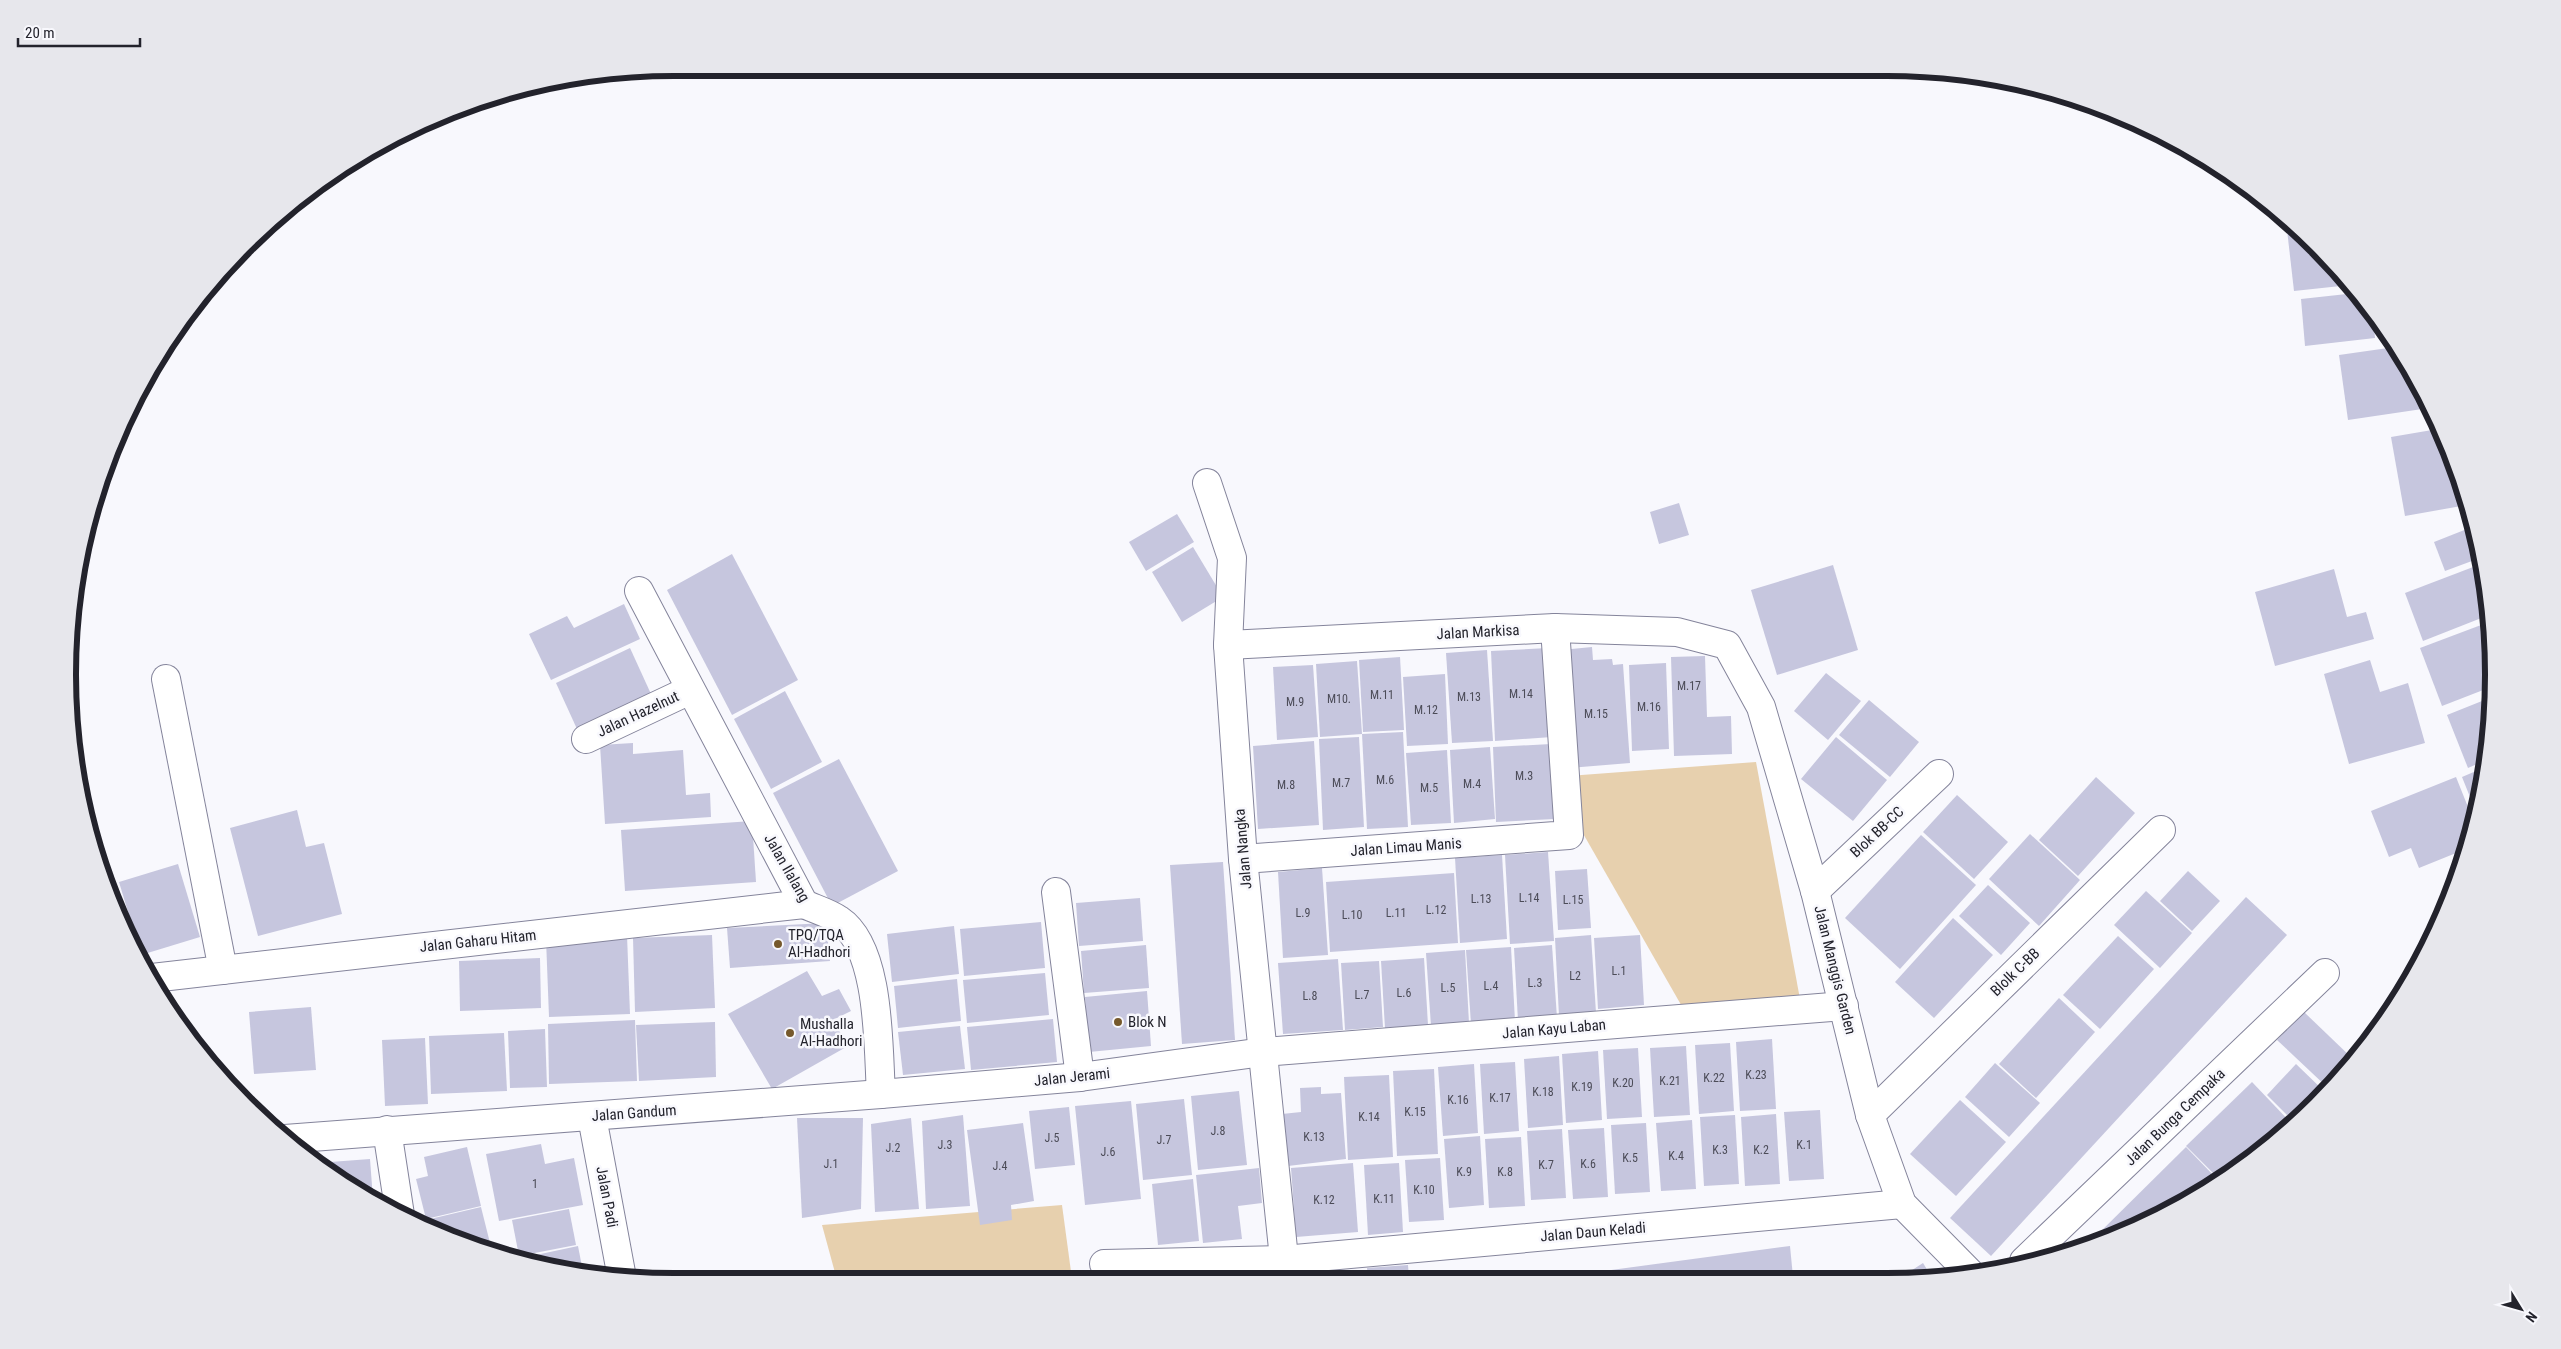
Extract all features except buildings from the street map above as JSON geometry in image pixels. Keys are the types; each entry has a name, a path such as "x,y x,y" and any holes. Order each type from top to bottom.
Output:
{"street":[{"name":"Jalan Nangka","path":"1208,483 1232,558 1228,645 1243,859 1285,1269"},
{"name":"Jalan Ilalang","path":"639,591 804,904 840,921 858,942 875,988 881,1094"},
{"name":"Jalan Markisa","path":"1228,645 1555,628 1677,632 1727,645"},
{"name":"Jalan Limau Manis","path":"1243,859 1569,835 1555,628"},
{"name":"Jalan Manggis Garden","path":"1727,645 1762,707 1815,890 1870,1115 1902,1204 1965,1268"},
{"path":"166,679 223,970"},
{"name":"Jalan Hazelnut","path":"586,738 690,690"},
{"name":"Blok BB-CC","path":"1815,890 1939,774"},
{"name":"Blolk C-BB","path":"1870,1115 2161,830"},
{"path":"1056,892 1080,1077"},
{"name":"Jalan Gaharu Hitam","path":"158,977 804,904"},
{"name":"Jalan Bunga Cempaka","path":"2031,1254 2325,973"},
{"name":"Jalan Kayu Laban","path":"1263,1052 1844,1006"},
{"name":"Jalan Jerami","path":"881,1094 1080,1077 1263,1052"},
{"name":"Jalan Gandum","path":"297,1138 881,1094"},
{"name":"Jalan Padi","path":"592,1117 620,1270"},
{"path":"387,1130 398,1205"},
{"name":"Jalan Daun Keladi","path":"1104,1264 1285,1269 1902,1204"}],"shaded area":[{"path":"1756,762 1800,999 1684,1010 1573,816 1568,776"},
{"path":"1062,1205 1071,1273 835,1273 822,1225"}],"place":[{"name":"TPQ/TQA Al-Hadhori","path":"778,944"},
{"name":"Blok N","path":"1118,1022"},
{"name":"Mushalla Al-Hadhori","path":"790,1033"}]}
